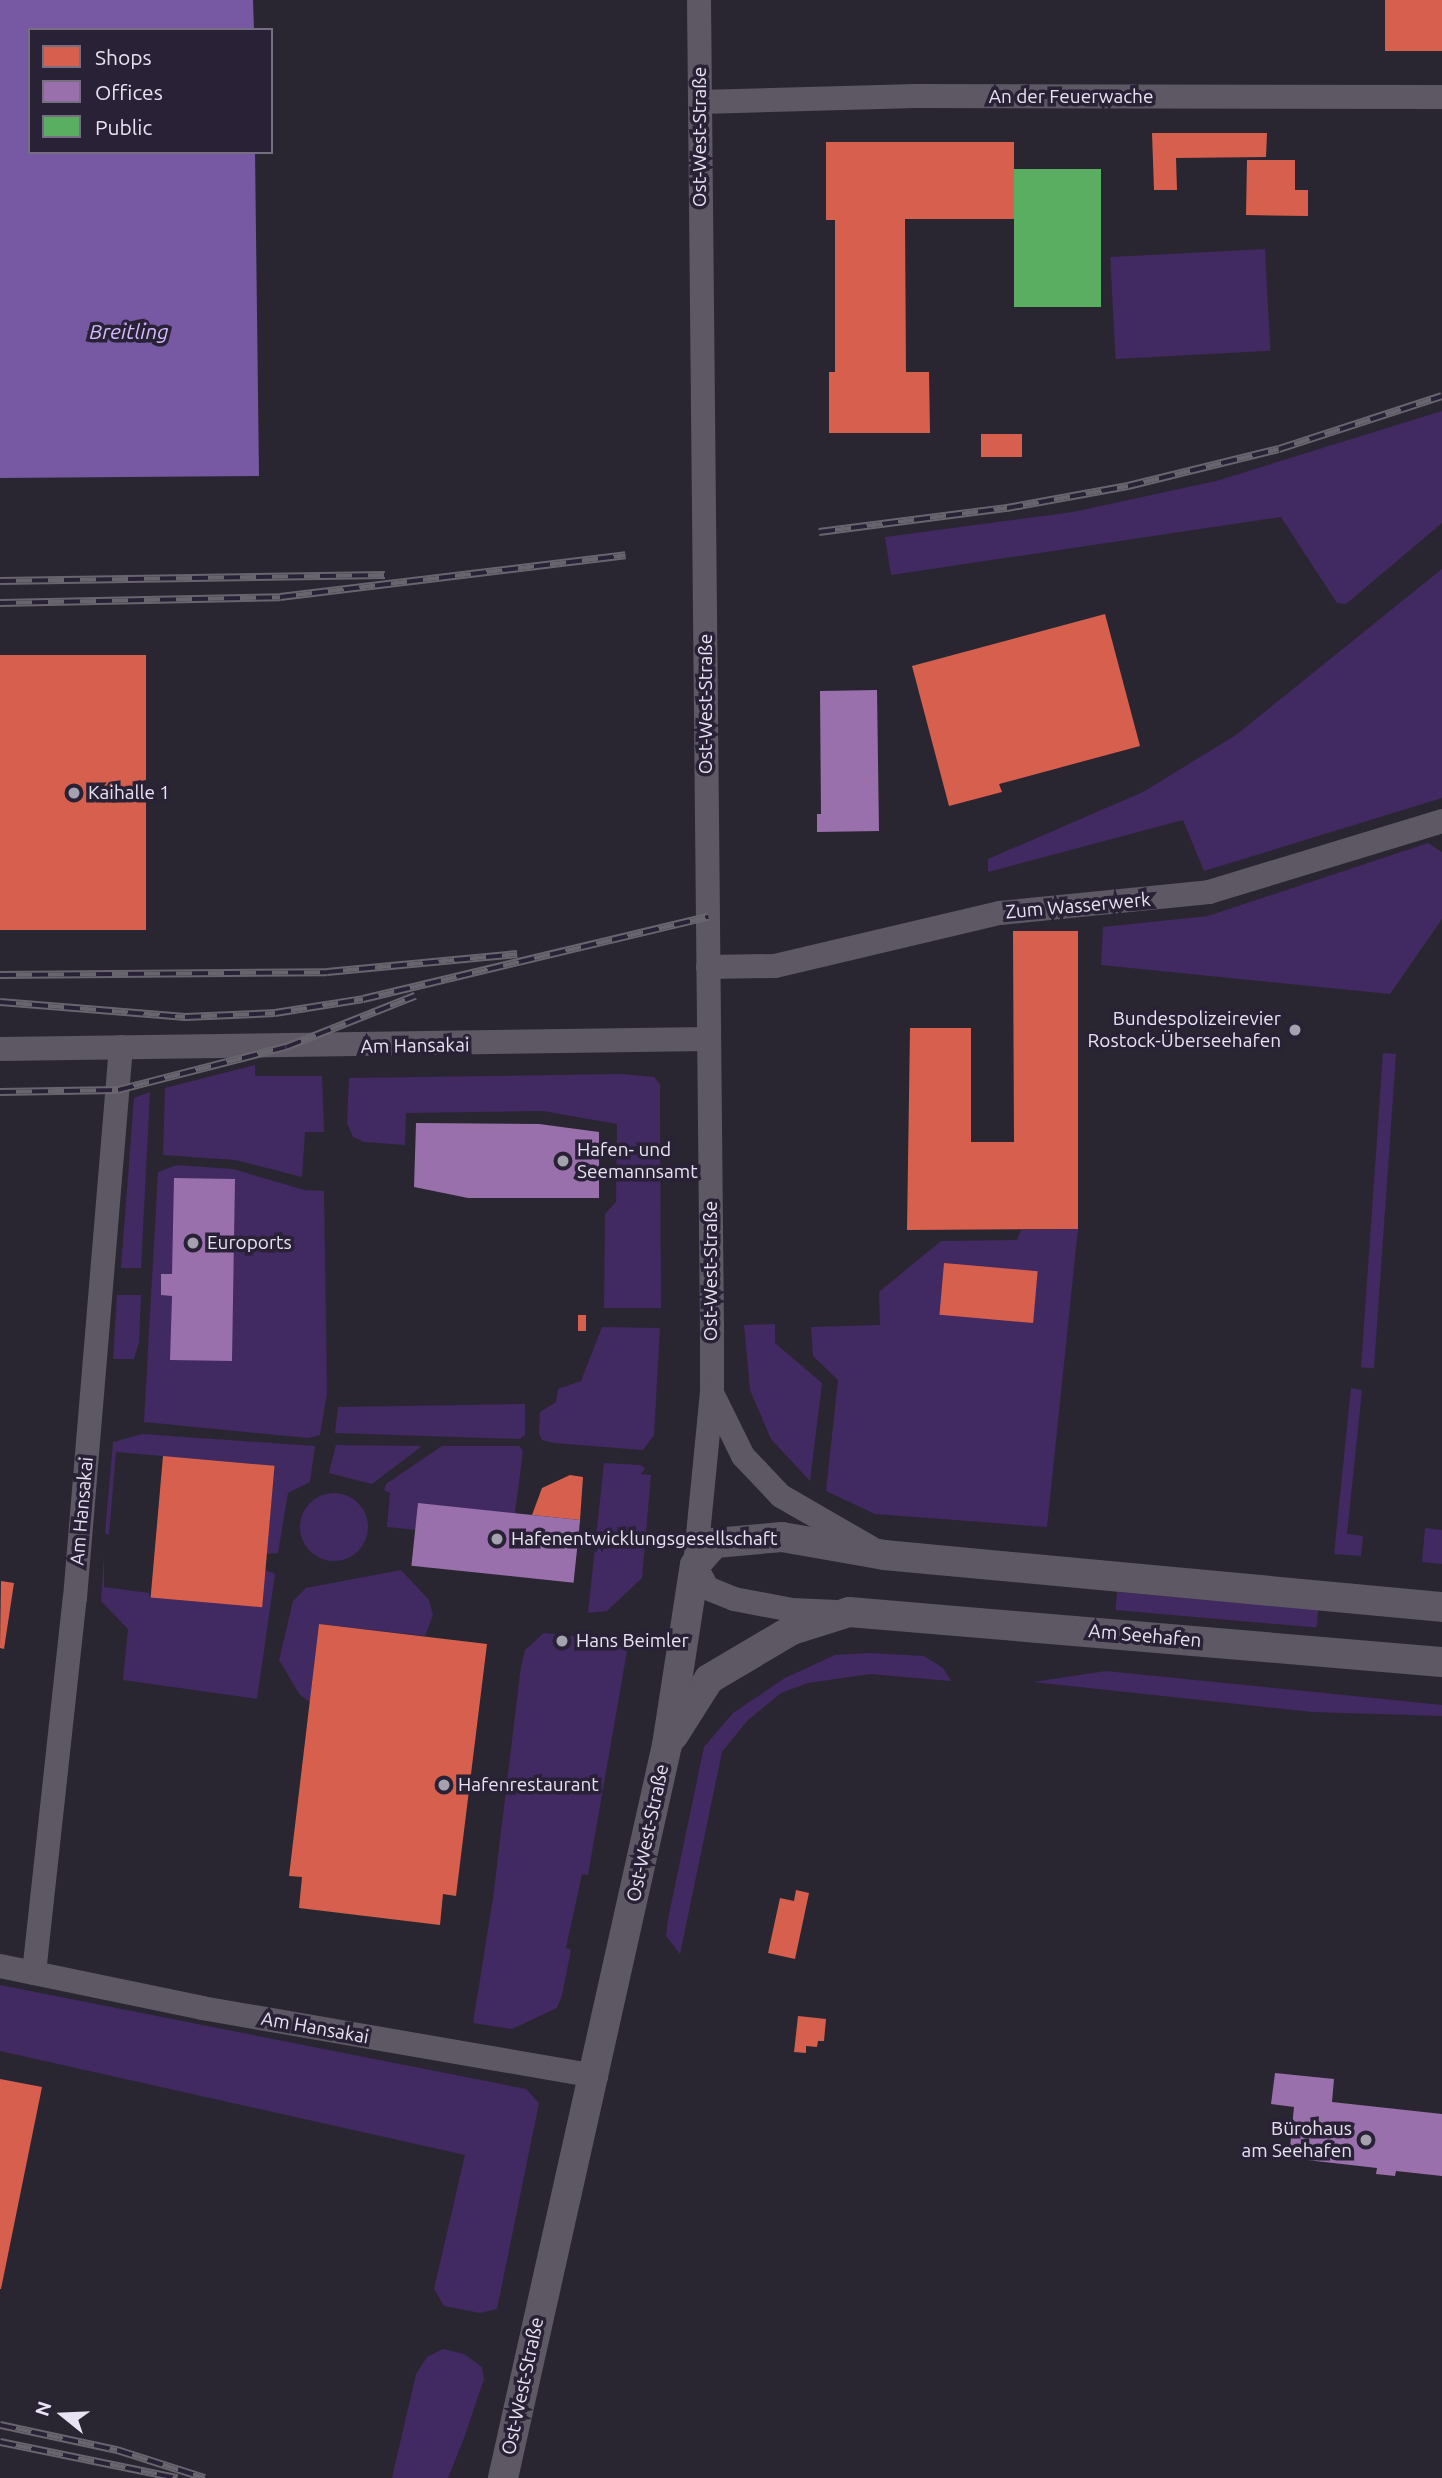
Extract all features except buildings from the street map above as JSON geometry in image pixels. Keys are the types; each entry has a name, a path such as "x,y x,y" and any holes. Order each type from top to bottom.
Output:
{"street":[{"name":"Ost-West-Straße","path":"503,2478 596,2076 667,1745 695,1565 712,1392 699,0"},
{"name":"An der Feuerwache","path":"700,102 916,96 1442,97"},
{"name":"Zum Wasserwerk","path":"708,967 775,966 1000,913 1209,892 1442,821"},
{"name":"Am Hansakai","path":"0,1049 709,1039"},
{"name":"Am Hansakai","path":"34,1973 75,1598 121,1048"},
{"path":"712,1392 743,1456 781,1496 884,1555"},
{"path":"695,1565 715,1543 742,1537 782,1537 884,1555 1442,1607"},
{"name":"Am Seehafen","path":"695,1565 707,1588 734,1599 792,1610 849,1612 1442,1662"},
{"name":"Am Seehafen","path":"667,1745 709,1679 792,1629 849,1612"},
{"name":"Am Hansakai","path":"0,1966 202,2008 596,2076"}],"shaded area":[{"path":"1265,249 1270,351 1116,359 1110,257"},
{"path":"1442,411 1442,523 1346,604 1337,603 1281,517 891,575 885,537 1073,512 1216,481"},
{"path":"1442,569 1442,798 1204,871 1183,820 988,872 988,859 1143,792 1236,735"},
{"path":"1428,843 1442,852 1442,919 1390,994 1101,965 1103,927 1208,916"},
{"path":"1383,1053 1396,1054 1374,1368 1361,1367"},
{"path":"255,1065 255,1076 322,1076 324,1132 305,1132 302,1177 235,1160 163,1155 165,1088"},
{"path":"621,1074 654,1077 660,1084 661,1308 604,1308 605,1214 616,1202 617,1124 543,1111 406,1113 405,1145 364,1142 353,1137 347,1123 349,1078"},
{"path":"150,1092 141,1268 121,1268 134,1098"},
{"path":"177,1165 233,1169 304,1190 324,1191 327,1393 320,1435 308,1438 144,1422 158,1172"},
{"path":"1078,1229 1047,1527 875,1514 826,1491 838,1380 813,1356 811,1327 880,1325 879,1292 941,1241 1017,1240 1021,1230"},
{"path":"117,1295 141,1295 139,1342 134,1359 113,1359"},
{"path":"775,1324 775,1343 822,1383 810,1481 771,1439 750,1390 744,1325"},
{"path":"602,1327 660,1328 654,1435 643,1450 554,1443 542,1440 539,1433 540,1412 556,1402 558,1389 581,1381"},
{"path":"1351,1388 1362,1390 1347,1534 1363,1536 1361,1556 1334,1554"},
{"path":"525,1404 525,1435 520,1439 335,1433 338,1407"},
{"path":"142,1434 315,1446 310,1482 288,1493 278,1553 266,1554 275,1466 116,1452 109,1535 105,1533 113,1442"},
{"path":"336,1445 421,1447 372,1484 329,1473"},
{"path":"442,1446 519,1446 523,1451 515,1513 417,1530 387,1527 390,1493 384,1490 386,1484"},
{"path":"604,1463 640,1465 645,1468 641,1474 651,1475 642,1578 607,1611 588,1613"},
{"path":"334,1493 347,1496 358,1503 365,1514 368,1527 365,1540 358,1551 347,1558 334,1561 321,1558 310,1551 303,1540 300,1527 303,1514 310,1503 321,1496"},
{"path":"1425,1528 1442,1530 1442,1564 1422,1562"},
{"path":"104,1556 104,1587 149,1593 149,1597 265,1570 275,1574 257,1699 123,1680 128,1629 101,1601"},
{"path":"401,1570 429,1600 433,1615 425,1636 319,1624 310,1702 300,1695 279,1660 293,1601 306,1588"},
{"path":"1117,1592 1318,1610 1317,1628 1115,1610"},
{"path":"544,1633 610,1640 627,1651 588,1875 582,1874 566,1948 571,1950 562,1995 557,2008 512,2029 473,2023 493,1898 521,1666 525,1650"},
{"path":"870,1653 924,1656 943,1668 951,1681 870,1674 808,1683 781,1693 747,1721 722,1752 680,1954 666,1936 704,1747 733,1713 785,1678 835,1655"},
{"path":"1106,1671 1442,1705 1442,1716 1312,1712 1033,1682"},
{"path":"0,1985 526,2089 539,2103 497,2309 480,2313 444,2306 434,2289 465,2155 0,2051"},
{"path":"443,2349 464,2354 482,2367 484,2379 464,2438 448,2478 392,2478 416,2374 427,2357"}],"water":[{"name":"Breitling","path":"0,0 253,0 254,28 28,28 28,154 255,154 259,476 0,478"}],"railway":[{"path":"819,532 1007,508 1128,486 1279,449 1442,396"},
{"path":"0,603 280,597 625,555"},
{"path":"0,581 385,575"},
{"path":"0,1002 185,1017 275,1013 363,999 708,917"},
{"path":"0,975 327,972 517,954"},
{"path":"0,1092 118,1090 286,1047 415,996"},
{"path":"0,2425 117,2450 205,2478"},
{"path":"0,2442 177,2478"}],"place":[{"name":"Kaihalle 1","path":"74,793"},
{"name":"Bundespolizeirevier Rostock-Überseehafen","path":"1295,1030"},
{"name":"Hafen- und Seemannsamt","path":"563,1161"},
{"name":"Euroports","path":"193,1243"},
{"name":"Hafenentwicklungsgesellschaft","path":"497,1539"},
{"name":"Hans Beimler","path":"562,1641"},
{"name":"Hafenrestaurant","path":"444,1785"},
{"name":"Bürohaus am Seehafen","path":"1366,2140"}]}
